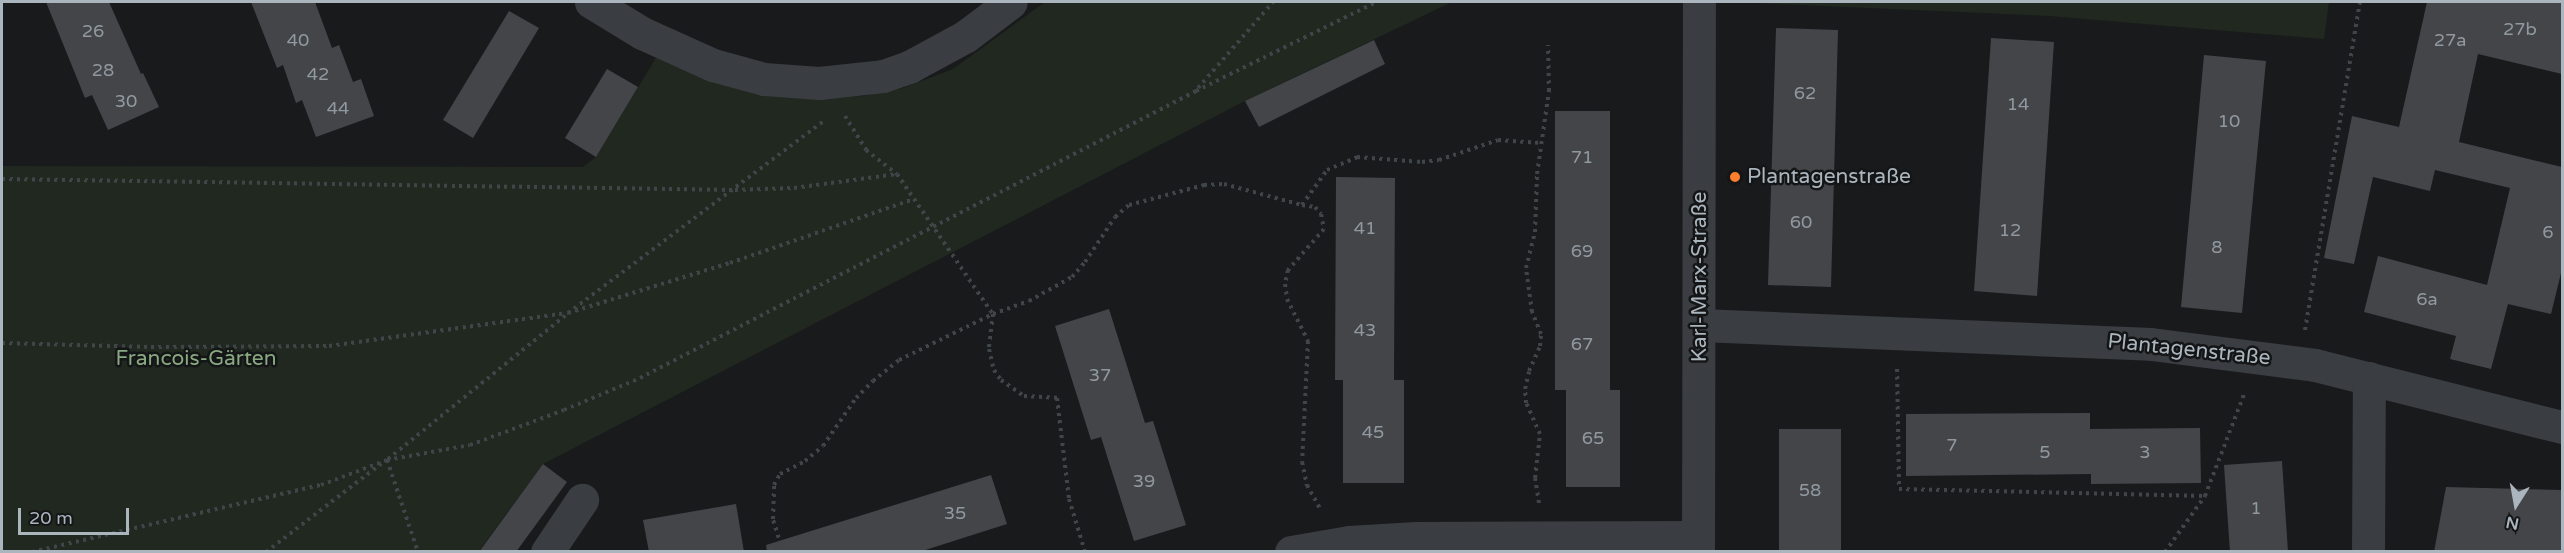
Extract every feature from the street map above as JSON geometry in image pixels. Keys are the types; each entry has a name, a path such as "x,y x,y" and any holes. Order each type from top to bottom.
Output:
{"street":[{"path":"591,2 642,33 713,65 764,79 819,83 883,76 909,67 966,36 1011,2"},
{"name":"Karl-Marx-Straße","path":"1698,544 1699,2"},
{"name":"Plantagenstraße","path":"1700,326 1896,332 2151,344 2260,356 2369,378 2562,427"},
{"path":"2368,552 2369,378"},
{"path":"547,552 582,500"},
{"path":"1291,552 1349,542 1416,538 1544,536 1698,544"}],"path":[{"path":"1196,91 1273,2"},
{"path":"32,552 321,484 387,460 470,445 564,410 629,382 1196,91 1376,2"},
{"path":"2300,363 2360,2"},
{"path":"1544,536 1535,477 1540,434 1526,403 1525,389 1540,346 1541,333 1532,312 1526,268 1536,232 1534,207 1549,92 1548,45"},
{"path":"841,108 867,150 897,174 993,314 989,349 994,370 1001,380 1024,396 1057,398 1071,510 1085,552"},
{"path":"266,552 387,460 568,313 735,190 832,115"},
{"path":"1302,205 1327,170 1357,157 1422,162 1438,160 1498,140 1541,143"},
{"path":"2,179 735,190 794,188 897,174"},
{"path":"783,552 773,519 771,497 780,474 805,461 823,446 856,398 899,360 993,314 1029,301 1072,277 1085,262 1115,217 1130,205 1204,185 1224,184 1315,207 1321,214 1324,229 1288,270 1285,284 1287,299 1308,341 1302,462 1307,484 1318,506 1349,542"},
{"path":"2,343 151,347 329,346 568,313 730,263 914,199"},
{"path":"1896,332 1899,489 2205,496"},
{"path":"2165,552 2205,496 2260,356"},
{"path":"387,460 418,552"}],"green space":[{"name":"Francois-Gärten","path":"1045,2 1468,2 1450,3 1245,101 543,464 479,551 2,552 2,166 583,167 596,157 657,56 700,77 757,95 807,99 863,96 903,88 953,69"},
{"path":"1733,2 2329,2 2324,39 2049,16"}],"building":[{"path":"46,2 109,2 141,74 143,73 159,107 108,130 92,95 85,98"},
{"path":"251,2 315,2 332,48 339,45 353,82 361,79 374,116 316,137 302,100 296,103 283,65 277,68"},
{"path":"2427,2 2562,2 2562,74 2478,54 2459,142 2562,167 2562,269 2551,314 2508,304 2491,369 2450,359 2456,336 2364,312 2378,256 2487,285 2510,188 2435,170 2430,191 2373,177 2354,264 2324,258 2352,116 2399,127"},
{"path":"509,11 539,28 473,138 443,120"},
{"path":"1776,28 1838,30 1831,287 1768,285"},
{"path":"1991,38 2054,42 2037,296 1974,291"},
{"path":"1374,40 1385,64 1259,127 1245,101"},
{"path":"2204,55 2266,61 2242,313 2181,307"},
{"path":"607,69 638,87 596,157 565,138"},
{"path":"1555,111 1610,111 1610,390 1620,390 1620,487 1566,487 1566,390 1555,390"},
{"path":"1336,177 1395,178 1394,380 1404,380 1404,483 1343,483 1343,380 1335,380"},
{"path":"1109,309 1145,423 1153,421 1186,525 1134,541 1101,437 1091,440 1055,326"},
{"path":"2090,413 2090,429 2200,428 2201,483 2091,484 2091,474 1906,476 1906,414"},
{"path":"1779,429 1841,429 1841,552 1779,552"},
{"path":"2282,461 2288,552 2230,552 2224,465"},
{"path":"543,464 567,482 516,552 479,552"},
{"path":"991,475 1007,524 919,552 767,552 766,545"},
{"path":"2446,487 2562,490 2562,552 2434,552"},
{"path":"736,504 744,552 649,552 643,520"}],"place":[{"name":"Plantagenstraße","path":"1735,177"}]}
